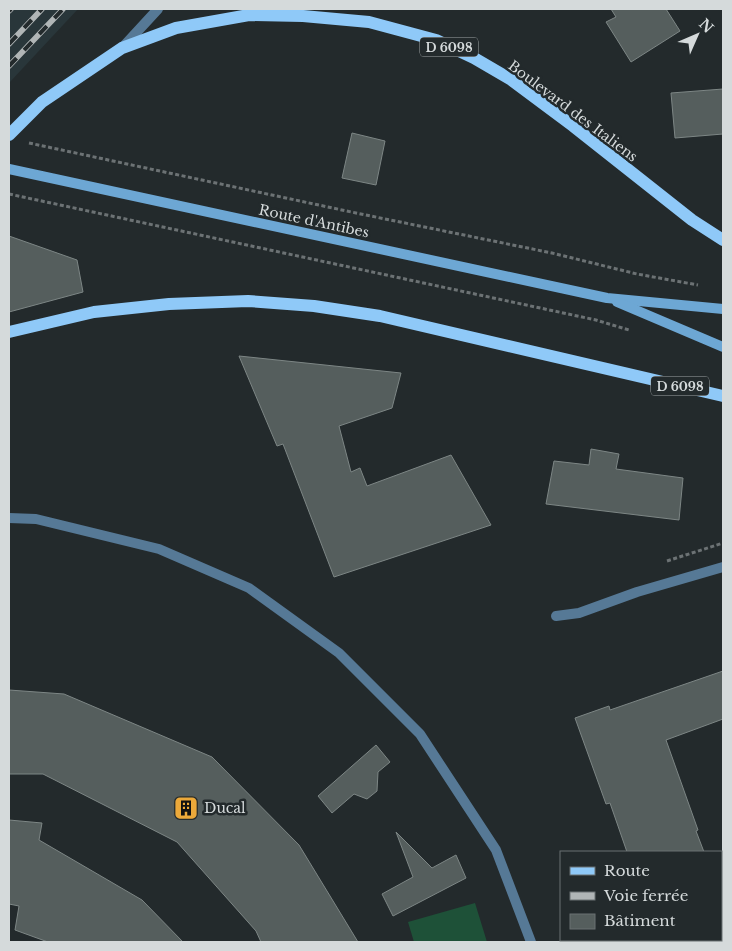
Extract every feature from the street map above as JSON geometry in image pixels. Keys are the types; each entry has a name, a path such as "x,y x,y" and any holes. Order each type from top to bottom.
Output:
{"main road":[{"name":"Boulevard des Italiens","path":"9,135 42,102 122,48 176,28 250,15 303,16 369,22 436,40 474,58 510,79 692,220 723,240"},
{"name":"Route d'Antibes","path":"12,170 607,298"},
{"path":"607,298 723,309"},
{"path":"607,298 723,347"},
{"name":"D 6098","path":"9,332 94,312 169,304 248,301 314,306 380,316 723,396"}],"street":[{"path":"122,48 158,9"},
{"path":"9,518 36,519 159,549 250,588 339,653 420,734 496,850 531,942"},
{"path":"556,616 579,613 637,592 723,567"}],"path":[{"path":"27,143 552,253 637,274 704,286"},
{"path":"9,194 586,318 632,331"}],"shaded area":[{"path":"9,9 78,9 9,83"}],"green space":[{"path":"475,903 487,942 414,942 408,922"}],"building":[{"path":"611,9 666,9 680,31 631,62 606,22 616,17"},
{"path":"723,89 723,134 675,138 671,93"},
{"path":"352,133 385,141 376,185 342,178"},
{"path":"9,236 77,260 83,292 9,312"},
{"path":"239,356 401,373 392,408 339,426 351,472 360,468 367,486 451,455 491,525 334,577 283,444 277,446"},
{"path":"591,449 619,454 616,469 683,478 679,520 546,504 554,461 589,465"},
{"path":"723,671 723,719 666,740 704,851 627,851 610,803 606,804 575,718 609,706 610,710"},
{"name":"Ducal","path":"9,690 64,694 212,757 299,845 358,942 261,942 256,931 177,842 43,774 9,774"},
{"path":"376,745 390,762 378,772 377,791 367,799 354,794 332,813 318,796"},
{"path":"9,820 42,823 39,840 142,900 183,942 48,942 15,930 19,906 9,904"},
{"path":"396,832 432,868 456,855 466,878 393,916 382,894 413,877"}],"railway":[{"path":"9,44 42,9"},
{"path":"9,66 63,9"}],"place":[{"name":"Ducal","path":"186,808"}]}
